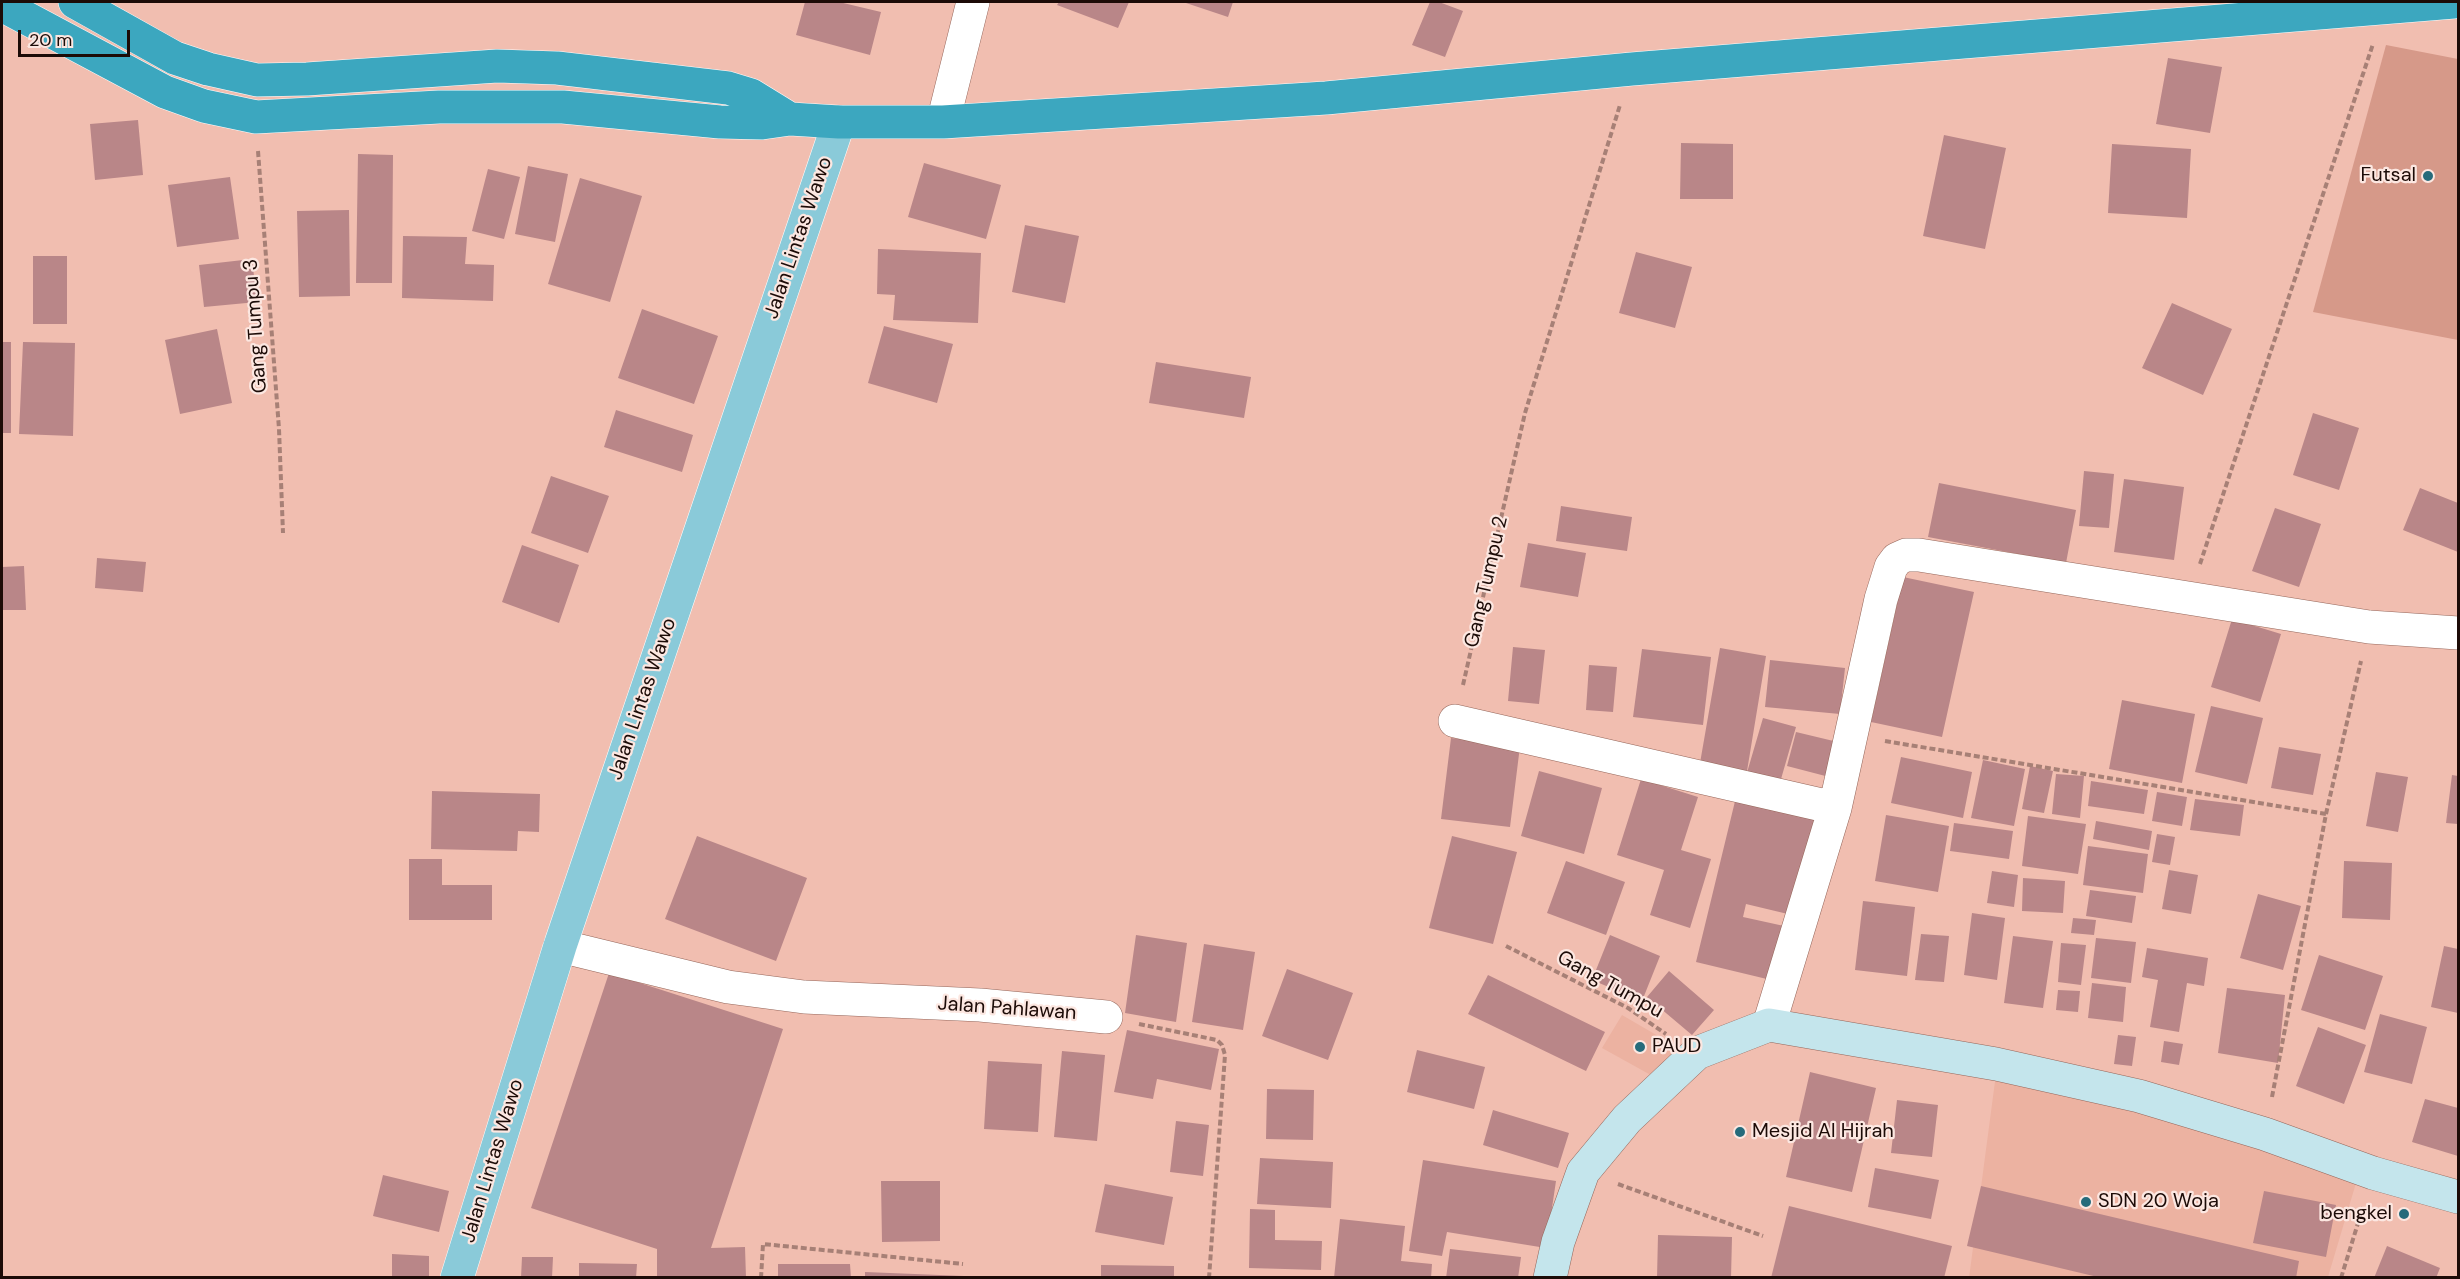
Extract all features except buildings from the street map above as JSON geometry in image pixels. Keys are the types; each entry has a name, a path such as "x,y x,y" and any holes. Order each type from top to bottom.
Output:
{"highway":[{"path":"75,2 175,58 208,69 257,80 307,79 497,66 557,68 728,88 751,95 790,119"},
{"path":"2,5 165,92 204,106 256,117 439,107 563,107 720,122 762,123 790,119 839,122 943,122 1326,98 1632,69 2454,2"},
{"path":"204,106 208,69"}],"main road":[{"name":"Jalan Lintas Wawo","path":"457,1278 560,946 839,122"}],"street":[{"path":"943,122 973,2"},
{"path":"1769,1025 1835,808 1881,599 1891,567 1897,559 1906,555 1919,555 2369,627 2458,633"},
{"path":"1455,721 1835,808"},
{"name":"Jalan Pahlawan","path":"560,946 728,987 804,997 980,1005 1107,1017"},
{"path":"1550,1278 1558,1242 1583,1172 1627,1119 1697,1053 1769,1025 2007,1066 2139,1096 2265,1134 2373,1173 2458,1197"}],"path":[{"path":"2188,598 2385,7"},
{"name":"Gang Tumpu 2","path":"1455,721 1525,413 1632,69"},
{"name":"Gang Tumpu 3","path":"256,117 278,417 283,533"},
{"path":"2265,1134 2326,814 2369,627"},
{"path":"1852,736 2326,814"},
{"name":"Gang Tumpu","path":"1506,946 1628,1008 1678,1043 1697,1053"},
{"path":"1107,1017 1207,1037 1222,1045 1226,1055 1209,1278"},
{"path":"1583,1172 1763,1236"},
{"path":"2341,1278 2373,1173"},
{"path":"761,1278 763,1244 963,1264"}],"shaded area":[{"path":"2386,45 2458,59 2458,340 2313,312"},
{"name":"PAUD","path":"1622,1015 1677,1047 1658,1079 1602,1048"},
{"path":"1996,1074 2236,1135 2356,1183 2328,1277 1969,1278"}],"place":[{"name":"Futsal","path":"2428,176"},
{"name":"PAUD","path":"1640,1047"},
{"name":"Mesjid Al Hijrah","path":"1740,1132"},
{"name":"SDN 20 Woja","path":"2086,1202"},
{"name":"bengkel","path":"2404,1214"}]}
